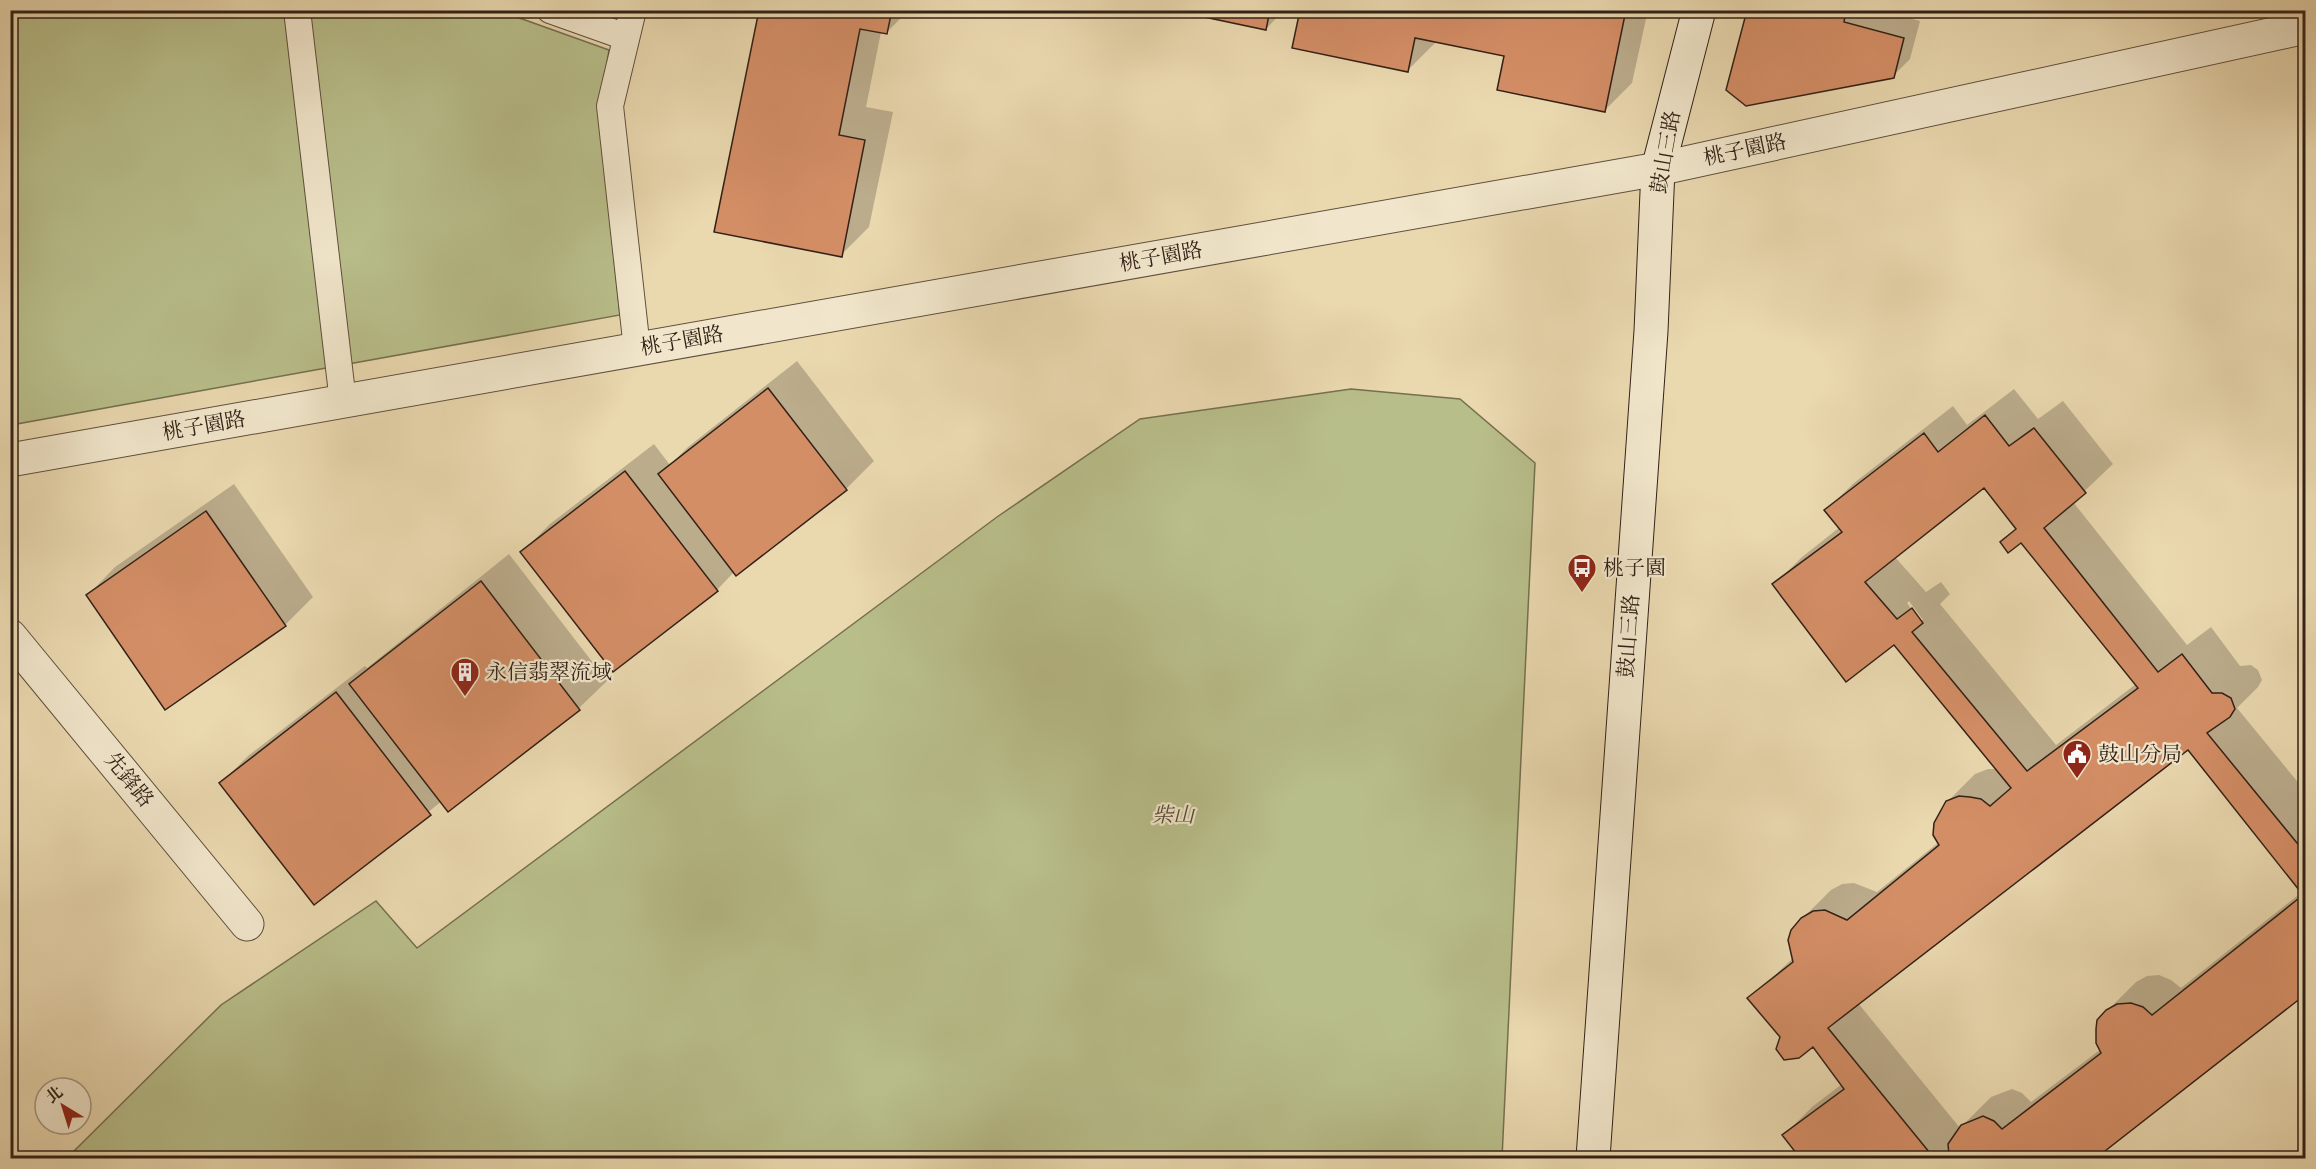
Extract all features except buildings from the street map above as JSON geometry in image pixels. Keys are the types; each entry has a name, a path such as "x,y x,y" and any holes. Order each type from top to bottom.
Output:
{"street":[{"name":"鼓山三路","path":"1593,1158 1651,331 1659,169 1699,10"},
{"name":"桃子園路","path":"10,460 1659,169 2306,27"},
{"name":"先鋒路","path":"10,636 247,924"}],"lane":[{"path":"297,10 343,402"},
{"path":"550,10 626,37"},
{"path":"633,10 610,106 637,349"}],"green space":[{"path":"11,11 500,11 609,50 599,115 620,315 11,425"},
{"name":"柴山","path":"1351,389 1460,399 1535,463 1502,1158 67,1158 89,1136 93,1136 93,1132 221,1005 376,901 417,948 997,517 1140,419"}],"place":[{"name":"桃子園","path":"1582,594"},
{"name":"永信翡翠流域","path":"465,698"},
{"name":"鼓山分局","path":"2077,780"}]}
